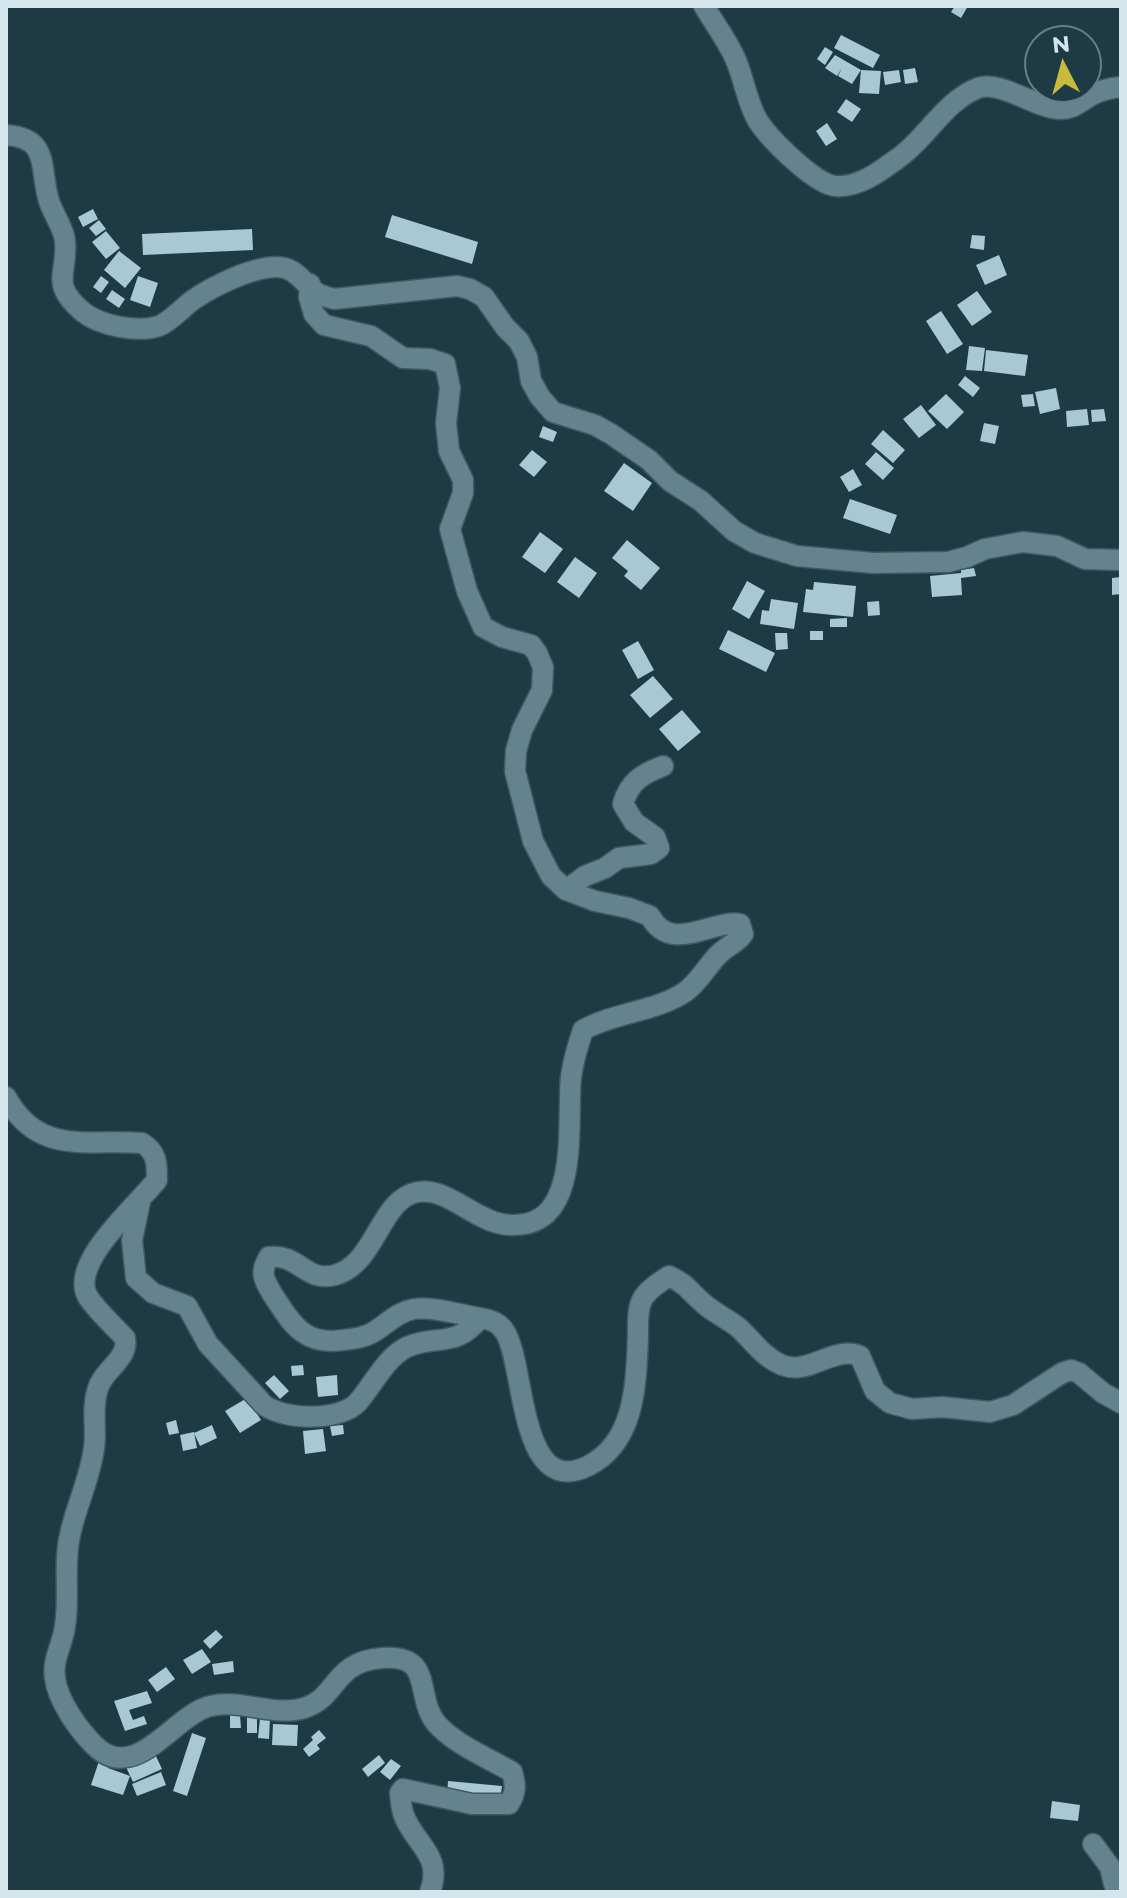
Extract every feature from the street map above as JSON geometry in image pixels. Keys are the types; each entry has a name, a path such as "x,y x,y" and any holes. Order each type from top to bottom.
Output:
{"street":[{"path":"704,6 735,56 758,121 803,170 815,180 835,186 852,184 876,174 904,154 954,104 975,89 997,89 1045,107 1066,109 1093,94 1121,87"},
{"path":"6,135 19,136 32,142 43,156 42,171 47,195 65,237 62,282 66,294 87,315 111,325 143,330 161,325 212,288 267,268 281,267 295,272 317,293 334,299 457,286 470,289 484,297 519,341 527,357 531,381 553,412 595,425 611,434 701,501 734,531 755,543 780,553 873,563 948,562 1001,544 1023,542 1057,546 1085,559 1121,560"},
{"path":"310,284 309,297 314,314 324,325 371,336 403,358 430,359 445,364 450,388 446,423 449,451 463,480 463,493 450,529 467,591 483,627 502,637 531,645 543,667 542,690 522,730 515,771 540,859 551,876 566,890 650,916 669,932 688,935 730,923 740,924 743,934 723,950 683,993 626,1015 597,1022 583,1030 571,1076 567,1174 559,1194 545,1214 523,1224 501,1224 462,1208 433,1191 416,1192 397,1206 370,1247 340,1274 322,1278 305,1271 294,1260 281,1256 269,1257 263,1266 262,1278 298,1330 311,1339 331,1342 361,1337 406,1311 428,1308 494,1321 505,1330 515,1353 535,1448 545,1463 560,1470 587,1466 613,1445 625,1426 637,1379 641,1301 656,1284 669,1276 685,1284 701,1301 738,1327 769,1358 786,1367 802,1367 851,1352 860,1356 875,1391 890,1403 912,1409 942,1407 990,1412 1013,1405 1071,1370 1121,1403"},
{"path":"566,890 619,858 651,854 659,848 655,837 634,822 623,804 627,789 638,778 663,766"},
{"path":"6,1097 23,1121 44,1136 75,1142 142,1143 157,1159 157,1180 109,1234 89,1263 83,1282 87,1295 125,1338 127,1346 126,1352 107,1371 96,1395 95,1448 69,1537 66,1621 63,1641 54,1663 55,1681 86,1737 112,1757 147,1749 192,1714 206,1707 226,1705 302,1709 316,1702 346,1669 359,1662 402,1658 412,1662 420,1676 434,1721 448,1734 512,1772 516,1783 509,1804 490,1805 403,1789 400,1793 403,1815 413,1834 421,1840 434,1867 430,1892"},
{"path":"140,1202 132,1240 136,1278 153,1293 187,1306 208,1344 275,1413 314,1417 355,1406 396,1354 409,1346 443,1341 469,1332 480,1318"},
{"path":"1093,1844 1110,1867 1114,1884 1121,1892"}],"building":[{"path":"955,6 968,6 961,18 951,12"},
{"path":"841,35 880,55 873,68 834,48"},
{"path":"825,47 833,52 825,65 817,59"},
{"path":"835,55 861,70 852,84 838,76 842,68 837,76 825,68"},
{"path":"915,68 918,82 905,84 903,70"},
{"path":"861,70 881,71 879,94 859,93"},
{"path":"899,70 901,82 885,85 883,72"},
{"path":"846,99 861,109 852,122 837,112"},
{"path":"827,123 837,139 826,146 816,131"},
{"path":"93,209 98,219 83,227 78,217"},
{"path":"392,215 478,242 472,264 385,237"},
{"path":"99,220 106,229 96,236 89,228"},
{"path":"252,229 253,250 143,255 142,234"},
{"path":"106,231 120,248 106,259 92,242"},
{"path":"972,235 985,236 984,250 970,248"},
{"path":"119,251 141,268 125,288 104,270"},
{"path":"999,255 1007,275 985,285 976,265"},
{"path":"101,276 109,282 101,293 93,287"},
{"path":"138,276 158,283 150,307 130,300"},
{"path":"112,290 125,299 119,308 106,299"},
{"path":"977,291 992,312 972,326 957,305"},
{"path":"941,311 963,344 947,354 926,321"},
{"path":"969,346 985,348 982,371 966,370"},
{"path":"986,350 1028,355 1025,376 984,371"},
{"path":"965,376 980,388 973,397 958,385"},
{"path":"1056,388 1060,409 1040,414 1035,392"},
{"path":"946,394 964,412 947,429 928,411"},
{"path":"1033,394 1035,406 1023,407 1021,395"},
{"path":"921,405 936,425 919,438 903,419"},
{"path":"1087,409 1089,425 1067,427 1066,411"},
{"path":"1104,409 1106,421 1092,422 1091,410"},
{"path":"984,423 999,426 995,444 980,441"},
{"path":"543,426 557,432 553,442 539,437"},
{"path":"883,430 905,450 893,463 871,444"},
{"path":"532,450 547,462 534,477 519,465"},
{"path":"876,452 894,468 883,480 865,464"},
{"path":"624,463 652,483 633,511 604,491"},
{"path":"853,469 862,485 849,492 840,477"},
{"path":"850,499 897,515 890,534 843,518"},
{"path":"540,532 563,549 545,573 522,557"},
{"path":"627,540 660,568 641,590 624,576 628,571 612,558"},
{"path":"575,557 597,573 579,598 557,582"},
{"path":"974,568 976,576 961,578 962,595 932,597 930,576 961,573 961,570"},
{"path":"1121,577 1121,594 1112,595 1112,578"},
{"path":"747,581 765,591 749,619 732,609"},
{"path":"814,582 856,586 853,617 803,612 806,589 813,590"},
{"path":"771,599 798,603 794,629 760,624 762,610 769,611"},
{"path":"879,601 880,615 868,616 867,602"},
{"path":"847,618 847,627 830,627 830,619"},
{"path":"728,630 775,653 766,672 719,649"},
{"path":"810,631 823,631 823,640 810,640"},
{"path":"775,633 787,633 788,649 776,650"},
{"path":"638,641 654,670 638,679 622,650"},
{"path":"653,676 673,699 650,718 630,695"},
{"path":"682,710 701,732 678,751 659,729"},
{"path":"303,1365 304,1375 292,1376 291,1366"},
{"path":"274,1375 289,1391 280,1399 265,1383"},
{"path":"337,1375 338,1395 318,1397 316,1377"},
{"path":"247,1398 261,1420 240,1433 225,1411"},
{"path":"176,1420 179,1433 169,1435 166,1423"},
{"path":"212,1425 217,1438 200,1446 194,1433"},
{"path":"343,1425 344,1434 332,1436 330,1426"},
{"path":"323,1429 326,1451 305,1454 303,1431"},
{"path":"194,1432 197,1448 183,1451 180,1435"},
{"path":"216,1630 223,1637 210,1649 203,1641"},
{"path":"202,1649 211,1662 192,1674 183,1660"},
{"path":"233,1661 234,1672 214,1675 212,1664"},
{"path":"166,1667 175,1679 157,1692 148,1680"},
{"path":"147,1691 152,1703 129,1710 133,1720 144,1716 147,1724 125,1731 114,1701"},
{"path":"230,1715 240,1715 241,1728 230,1728"},
{"path":"247,1716 257,1716 257,1733 247,1733"},
{"path":"260,1718 270,1719 269,1739 258,1738"},
{"path":"273,1724 298,1725 297,1746 272,1745"},
{"path":"319,1730 326,1738 317,1745 320,1749 309,1757 303,1749"},
{"path":"192,1733 206,1738 187,1796 173,1791"},
{"path":"155,1754 162,1769 133,1782 126,1767"},
{"path":"379,1755 385,1763 368,1777 362,1769"},
{"path":"391,1759 401,1766 390,1780 380,1772"},
{"path":"99,1761 130,1776 123,1795 91,1785"},
{"path":"161,1772 166,1785 137,1796 132,1784"},
{"path":"448,1781 502,1786 500,1801 447,1796"},
{"path":"1052,1801 1080,1805 1078,1821 1050,1818"}]}
